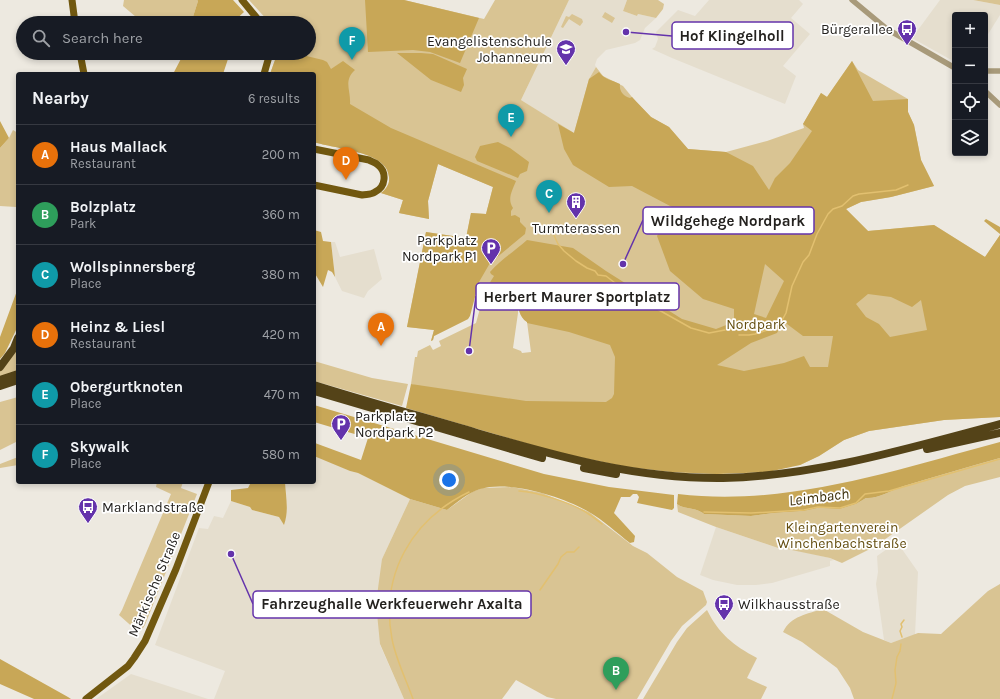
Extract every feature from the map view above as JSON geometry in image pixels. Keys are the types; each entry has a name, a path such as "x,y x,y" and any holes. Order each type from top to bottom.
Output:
{"highway":[{"path":"0,367 16,343"},
{"path":"0,380 16,375"},
{"path":"0,386 16,381"},
{"path":"316,386 566,458 672,479"},
{"path":"316,392 562,463 600,472 672,479 743,477 812,469 880,455 1000,424"},
{"path":"681,479 738,483 807,475 1000,433"}],"main road":[{"path":"72,0 74,16"},
{"path":"242,0 255,16"},
{"path":"81,60 84,72"},
{"path":"265,72 268,60"},
{"path":"316,149 375,163 379,165 383,172 384,178 383,184 379,190 375,193 369,194 316,185"},
{"name":"Märkische Straße","path":"86,699 121,673 146,641 176,569 208,484"}],"street":[{"path":"852,0 887,30 952,66"},
{"path":"988,71 1000,71"},
{"path":"988,94 1000,105"}],"shaded area":[{"name":"Evangelistenschule Johanneum","path":"569,0 627,0 623,11 637,16 638,14 656,18 645,28 640,40 635,43 606,50 597,59 595,65 596,67 589,79 574,134 521,100"},
{"path":"709,0 799,0 803,4 791,18 810,34 783,66 796,76 785,104 652,49 655,47 658,39 656,32 678,10 695,16"},
{"path":"940,0 973,0 1000,5 1000,15 988,34 988,12 952,12 952,60 912,38"},
{"path":"331,242 335,242 340,257 374,249 382,279 368,291 364,298 342,291 335,277"},
{"path":"316,455 350,471 358,473 410,499 382,559 380,645 404,699 214,699 225,671 155,645 199,528 208,529 214,516 223,518 231,501 250,507 252,510 279,517 284,524 287,502 285,484 316,484"},
{"path":"716,527 781,549 782,547 834,560 830,561 830,566 772,583 737,585 713,580 700,575"},
{"path":"897,542 918,572 915,635 891,643 884,640 876,584 878,572 877,556"},
{"path":"131,674 208,699 96,699"}],"green space":[{"path":"124,0 198,1 193,16 135,16 123,6"},
{"path":"197,0 233,0 244,12 240,16 193,16 198,1"},
{"name":"Nordpark","path":"249,0 404,0 484,19 495,0 569,0 521,100 574,133 589,79 596,67 603,76 623,86 651,117 669,127 688,149 726,152 767,141 804,128 803,124 821,93 827,97 852,61 858,70 908,99 908,112 914,125 921,160 934,186 891,197 861,202 846,209 868,231 934,225 985,257 1000,235 1000,417 944,420 869,431 844,440 819,456 800,465 717,474 671,472 411,384 415,357 417,357 418,351 430,345 433,350 441,346 439,341 476,323 482,301 515,307 518,309 513,348 521,351 522,353 531,352 527,322 521,315 516,299 487,294 477,288 468,319 434,336 433,340 431,341 434,330 407,327 426,232 466,238 471,213 486,214 493,187 438,164 428,201 429,219 399,213 403,200 381,193 389,182 389,177 386,168 380,162 359,152 316,142 316,72 271,72 275,60 316,60 316,16 264,16"},
{"path":"365,0 404,0 479,18 460,63 430,52 413,50 368,52"},
{"path":"627,0 658,0 664,4 663,9 656,18 638,14 637,16 623,11"},
{"path":"973,0 1000,0 1000,5"},
{"path":"605,12 615,18 612,23 602,17"},
{"path":"572,14 582,19 583,22 580,26 569,19 563,28 561,27 566,16 569,17"},
{"path":"397,53 433,54 467,69 463,78 464,85 461,92 431,80"},
{"path":"316,58 327,62 331,69 343,61 355,70 351,74 348,82 350,104 391,128 516,181 510,198 513,208 511,211 511,216 515,215 520,218 520,222 526,228 525,234 490,263 479,282 468,319 434,336 433,340 431,341 434,330 407,327 426,232 466,238 471,213 486,214 493,187 438,164 428,201 429,219 399,213 403,200 381,193 389,182 389,177 386,168 380,162 359,152 316,142 316,72 271,72 275,60 316,60"},
{"path":"180,60 228,60 224,72 174,72"},
{"name":"Nordpark","path":"852,61 873,101 908,99 908,112 914,125 921,160 934,186 891,197 861,202 846,209 868,231 934,225 985,257 1000,235 1000,417 944,420 869,431 844,440 819,456 800,465 768,472 717,474 671,472 627,467 559,453 406,408 411,384 526,401 606,402 612,398 614,394 615,357 610,345 569,332 527,323 521,315 516,299 487,294 489,284 494,276 490,272 498,263 527,240 573,248 606,271 682,319 716,329 734,322 734,309 703,299 670,271 657,236 672,207 632,186 609,187 573,165 564,149 558,124 574,133 589,79 599,72 606,78 620,84 620,89 623,95 630,98 632,97 651,117 669,127 688,149 726,152 753,166 769,190 775,178 790,163 812,131 803,124 821,93 827,97","holes":["765,264 784,281 766,318 754,314","868,294 891,297 912,307 921,300 927,330 890,337 879,324 866,317 856,304","783,321 803,336 833,336 828,367 810,367 804,356 784,363 744,371 717,365 751,343 777,333"]},
{"path":"0,121 9,138 0,148"},
{"path":"13,130 16,132 16,207 0,206 0,148 9,138"},
{"path":"498,142 510,148 529,162 527,171 520,174 518,178 477,161 475,157 480,146"},
{"path":"986,219 1000,227 1000,234 984,221"},
{"path":"316,231 321,232 323,241 331,242 335,277 332,272 328,270 323,287 316,275"},
{"path":"16,293 16,330 5,353 0,359 0,337"},
{"path":"16,347 16,372 0,377 0,370"},
{"path":"316,362 372,378 408,384 402,406 316,382"},
{"path":"16,398 16,442 0,450 0,402"},
{"path":"316,406 544,474 609,487 674,495 674,508 672,510 637,503 639,497 637,494 633,494 630,497 621,497 614,513 635,536 634,542 630,543 589,512 578,506 551,496 521,488 492,487 480,489 467,495 447,510 410,499 358,473 316,457 316,443 361,460 368,438 316,423"},
{"path":"1000,442 1000,458 904,486 880,496 866,498 856,504 840,509 818,508 804,511 751,516 704,514 698,510 683,507 677,504 678,494 719,497 801,491 881,474"},
{"path":"16,458 16,465 0,468 0,464"},
{"name":"Kleingartenverein Winchenbachstraße","path":"1000,458 1000,477 965,486 948,495 874,547 842,563 830,558 781,549 716,527 678,512 677,504 683,507 698,510 704,514 751,516 804,511 818,508 840,509 856,504 866,498 880,496 904,486"},
{"path":"157,484 182,484 181,488 197,494 145,625 137,631 119,615 171,494 156,487"},
{"path":"250,484 285,484 287,509 284,525 279,517 252,510 250,507 231,501 231,490 248,488"},
{"path":"512,487 542,493 589,512 633,546 647,553 677,577 703,591 707,602 706,605 682,626 671,641 637,699 556,699 547,697 516,680 502,699 404,699 380,644 376,603 382,559 410,499 447,510 472,492 482,488"},
{"path":"1000,584 1000,699 854,699 850,688 837,668 802,642 783,632 790,622 800,616 823,609 863,632 891,643 918,633 941,634 988,591"},
{"path":"707,610 716,626 728,638 757,658 747,678 767,687 761,699 643,699 687,628"},
{"path":"0,659 71,699 34,699 0,684"}],"waterway":[{"path":"739,335 755,334 774,328 781,322 786,313 792,286 803,262 809,255 817,234 828,214 833,209 842,206 853,196 859,194 896,190 908,185"},
{"path":"552,231 558,244 576,261 595,271 598,275 606,276 637,300 650,305 691,328 709,333 725,330"},
{"name":"Leimbach","path":"704,512 751,513 804,510 818,507 840,508 856,503 865,494 889,491 1000,459"},
{"name":"Leimbach","path":"519,491 535,493 564,502 581,509 602,524"},
{"name":"Leimbach","path":"413,699 392,639 389,615 391,593 396,572 404,552 416,534 431,518 449,504 469,492"},
{"path":"540,590 558,564 561,557 567,552 574,552 579,547"},
{"path":"902,637 900,631 902,627 901,624 904,620"},
{"path":"892,699 896,683 895,670 897,657 901,644"}],"place":[{"name":"Hof Klingelholl","path":"626,32"},
{"name":"Bürgerallee","path":"907,46"},
{"name":"Skywalk","path":"352,60"},
{"name":"Evangelistenschule Johanneum","path":"566,66"},
{"name":"Obergurtknoten","path":"511,137"},
{"name":"Heinz & Liesl","path":"346,180"},
{"name":"Wollspinnersberg","path":"549,213"},
{"name":"Turmterassen","path":"576,219"},
{"name":"Wildgehege Nordpark","path":"623,264"},
{"name":"Parkplatz Nordpark P1","path":"491,265"},
{"name":"Haus Mallack","path":"381,346"},
{"name":"Herbert Maurer Sportplatz","path":"469,351"},
{"name":"Parkplatz Nordpark P2","path":"341,441"},
{"name":"Marklandstraße","path":"88,524"},
{"name":"Fahrzeughalle Werkfeuerwehr Axalta","path":"231,554"},
{"name":"Wilkhausstraße","path":"724,621"},
{"name":"Bolzplatz","path":"616,690"}]}
